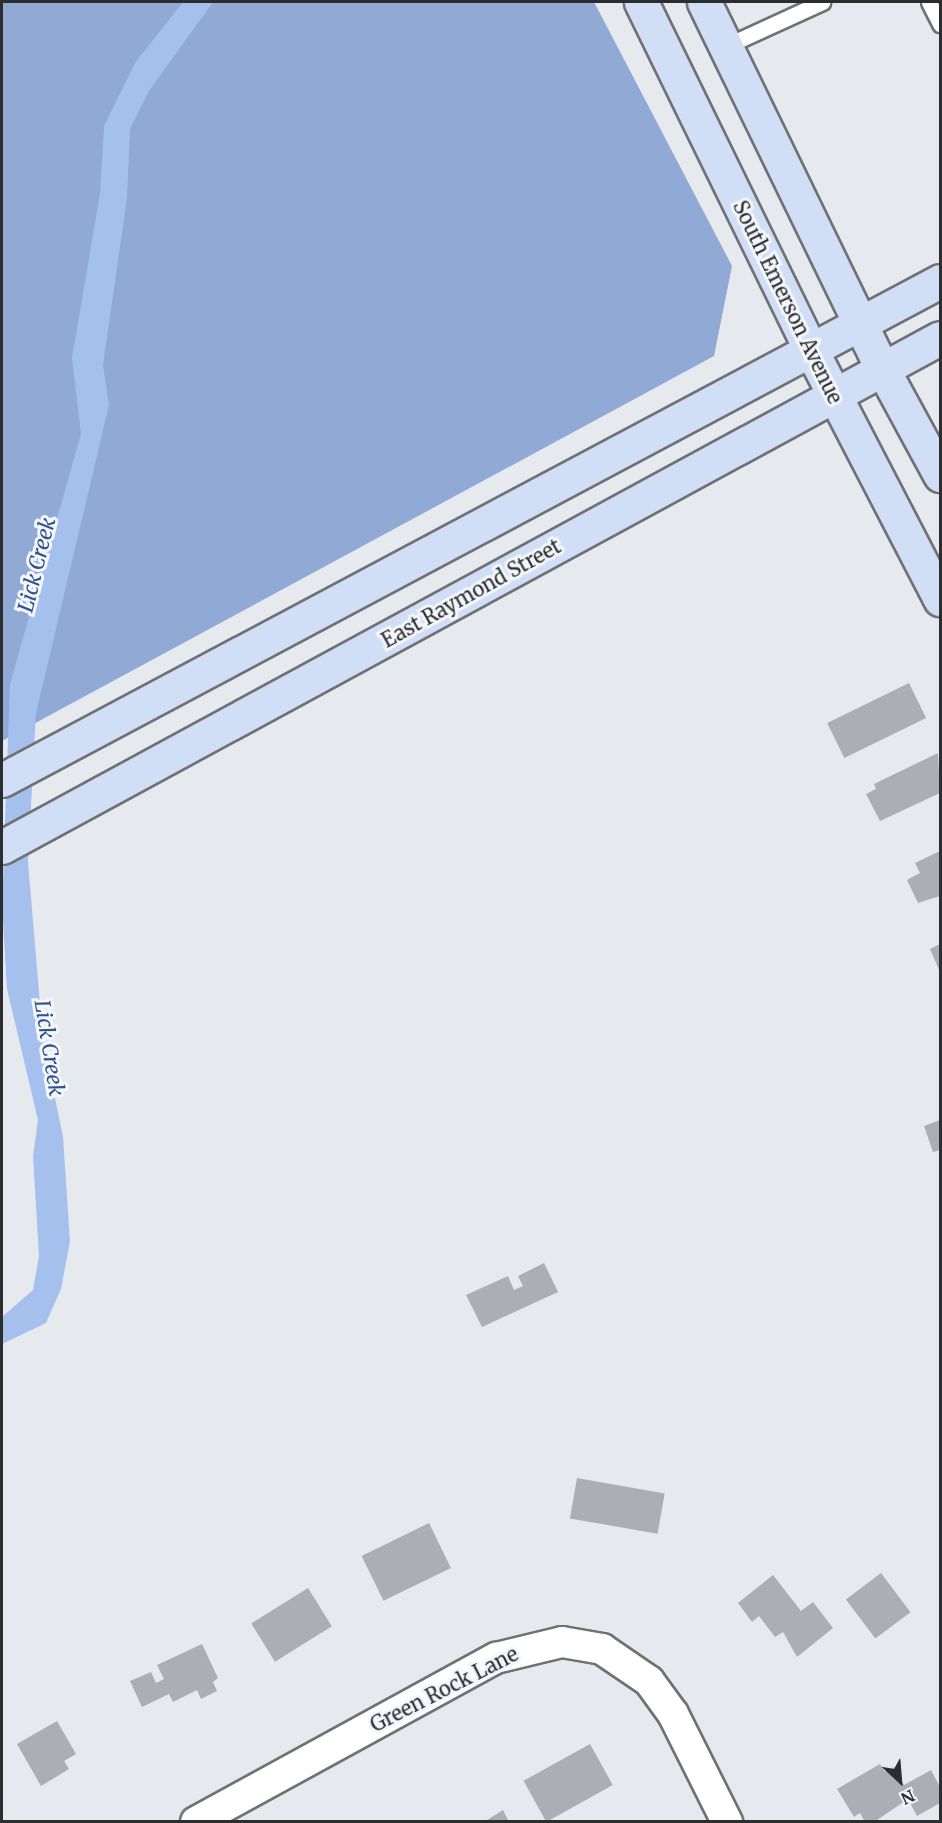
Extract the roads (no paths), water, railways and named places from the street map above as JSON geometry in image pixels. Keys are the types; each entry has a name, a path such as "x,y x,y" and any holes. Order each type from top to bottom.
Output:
{"main road":[{"name":"South Emerson Avenue","path":"641,2 810,348 940,599"},
{"path":"704,2 860,324 940,474"},
{"path":"2,780 940,280"},
{"name":"East Raymond Street","path":"2,847 940,338"}],"street":[{"name":"Green Rock Lane","path":"196,1821 496,1658 562,1642 602,1649 649,1681 669,1708 727,1821"}],"lane":[{"path":"726,46 822,2"},
{"path":"929,2 940,24"}],"water label":[{"name":"Lick Creek","path":"37,565"},
{"name":"Lick Creek","path":"49,1048"}]}
